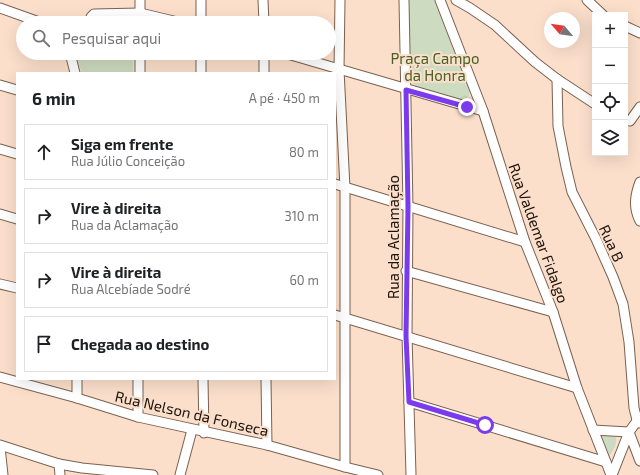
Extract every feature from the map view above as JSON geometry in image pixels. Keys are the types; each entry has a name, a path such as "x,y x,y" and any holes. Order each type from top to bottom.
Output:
{"street":[{"path":"140,0 140,16"},
{"path":"201,0 202,16"},
{"path":"263,0 264,16"},
{"path":"340,0 339,70 345,188 345,467"},
{"name":"Rua da Aclamação","path":"404,0 408,207 406,336 411,475"},
{"name":"Rua Valdemar Fidalgo","path":"440,0 483,111 525,242 553,312 577,388 611,475"},
{"path":"456,0 495,25 557,79 592,102"},
{"path":"586,0 600,12"},
{"path":"0,8 22,16"},
{"path":"92,16 94,14 117,16"},
{"path":"628,27 640,33"},
{"path":"72,60 76,72"},
{"path":"140,60 140,72"},
{"path":"201,60 201,72"},
{"path":"264,60 264,72"},
{"path":"307,60 406,90 483,111"},
{"name":"Rua B","path":"557,79 558,126 572,192 596,239 623,304 630,342 634,408 639,420"},
{"path":"0,85 16,90"},
{"path":"640,107 628,120 640,123"},
{"path":"0,149 16,154"},
{"path":"640,182 635,198 635,207 640,220"},
{"path":"336,184 525,242"},
{"path":"0,214 16,219"},
{"path":"406,271 553,312"},
{"path":"0,284 16,288"},
{"path":"336,315 577,388"},
{"name":"Rua Nelson da Fonseca","path":"0,377 77,398 138,417 192,430 267,445 378,475"},
{"path":"77,380 77,398"},
{"path":"138,380 138,417"},
{"path":"203,380 204,432"},
{"path":"266,380 267,445"},
{"path":"409,402 606,462"},
{"path":"611,475 629,432 639,420"},
{"path":"180,475 192,430"},
{"path":"593,430 629,432"},
{"path":"629,432 640,461"},
{"path":"4,475 0,446 59,464 109,473 152,475"},
{"path":"59,464 60,475"}],"green space":[{"name":"Praça Campo da Honra","path":"408,0 436,0 470,89 469,95 466,99 462,100 427,91 414,85 411,81"},
{"path":"77,60 133,60 133,72 82,72"},
{"path":"600,435 615,435 616,438 614,448 606,459"}],"route":[{"path":"467,107 406,90 408,207 406,336 409,402 485,425"}]}
